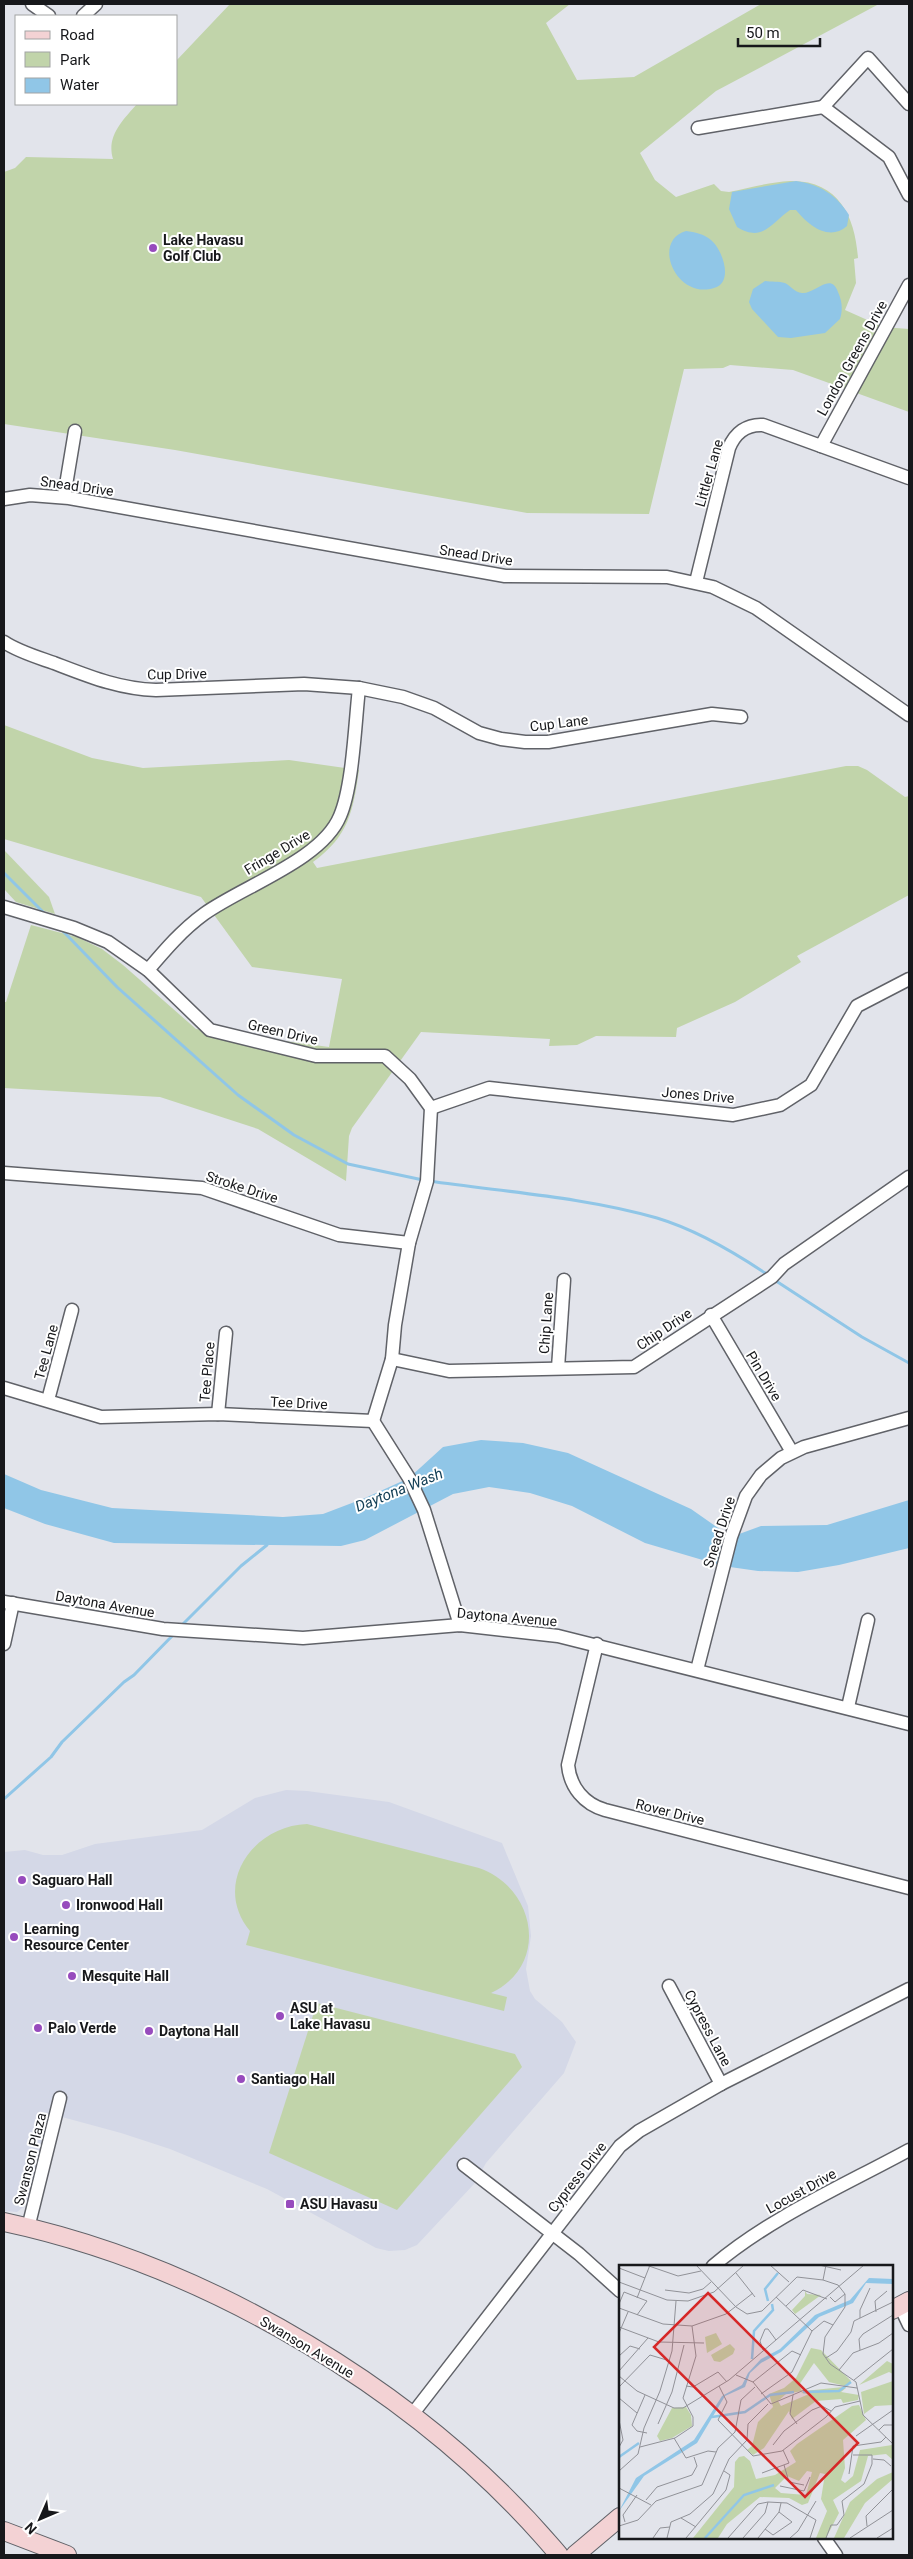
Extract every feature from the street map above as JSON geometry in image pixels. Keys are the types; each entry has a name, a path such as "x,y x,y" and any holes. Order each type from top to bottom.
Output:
{"street":[{"path":"32,4 48,15"},
{"path":"84,15 96,4"},
{"path":"698,128 823,107 868,58 909,104"},
{"path":"823,107 889,157 909,196"},
{"name":"London Greens Drive","path":"821,446 909,285"},
{"name":"Littler Lane","path":"696,582 729,448 737,434 750,426 763,425 909,478"},
{"path":"64,497 75,431"},
{"name":"Snead Drive","path":"4,499 30,495 64,497 504,576 540,578 659,577 696,582 728,593 756,608 909,715"},
{"name":"Cup Drive","path":"4,642 20,650 97,679 132,688 162,690 304,684 359,688"},
{"name":"Cup Lane","path":"359,688 410,699 434,708 479,732 501,739 524,742 560,740 712,714 741,716"},
{"name":"Fringe Drive","path":"148,970 173,942 202,915 307,854 329,835 340,817 346,797 359,688"},
{"name":"Green Drive","path":"4,907 74,928 108,942 148,970 210,1030 316,1056 384,1056 410,1079 431,1108"},
{"name":"Jones Drive","path":"431,1108 489,1088 733,1115 780,1105 811,1085 857,1006 909,979"},
{"path":"431,1108 427,1181 409,1243 395,1325 392,1359 374,1421 409,1478 424,1510 460,1625"},
{"name":"Stroke Drive","path":"4,1173 202,1188 339,1235 409,1243"},
{"name":"Chip Drive","path":"392,1359 449,1371 634,1367 711,1315 772,1278 784,1264 909,1177"},
{"name":"Chip Lane","path":"558,1368 564,1280"},
{"name":"Tee Lane","path":"48,1400 72,1310"},
{"name":"Pin Drive","path":"711,1315 792,1452"},
{"name":"Tee Place","path":"218,1414 226,1333"},
{"name":"Tee Drive","path":"4,1388 101,1417 218,1414 374,1421"},
{"name":"Snead Drive","path":"696,1670 731,1537 742,1503 761,1475 792,1452 909,1418"},
{"path":"4,1644 8,1603"},
{"name":"Daytona Avenue","path":"8,1603 163,1629 303,1638 460,1625 558,1636 597,1644 909,1724"},
{"path":"848,1707 868,1620"},
{"name":"Rover Drive","path":"597,1644 568,1765 573,1784 588,1802 605,1810 909,1888"},
{"name":"Cypress Lane","path":"669,1986 721,2084"},
{"name":"Cypress Drive","path":"411,2416 620,2146 639,2131 721,2084 909,1989"},
{"name":"Swanson Plaza","path":"28,2228 60,2098"},
{"name":"Locust Drive","path":"715,2265 756,2234 779,2220 909,2150"},
{"path":"464,2164 603,2274 619,2290"},
{"name":"Swanson Avenue","path":"4,2222 115,2255 214,2295 308,2345 354,2374 411,2416 480,2474 559,2555"},
{"path":"900,2306 909,2325"},
{"path":"575,2555 619,2518"},
{"path":"4,2531 67,2555"},
{"path":"825,2539 836,2555"}],"shaded area":[{"name":"ASU at Lake Havasu","path":"286,1790 389,1802 502,1843 528,1906 531,1936 526,1969 530,1991 535,1999 562,2022 576,2042 564,2073 486,2163 474,2184 417,2245 405,2250 389,2251 376,2248 267,2189 170,2149 121,2133 51,2114 27,2204 17,2212 4,2211 4,1852 25,1850 43,1855 62,1855 95,1844 202,1830 255,1798"}],"green space":[{"path":"230,4 570,4 546,23 577,80 634,77 761,4 879,4 716,91 640,153 655,180 676,197 714,184 721,191 729,192 790,181 807,182 821,187 832,194 848,215 853,229 858,258 854,259 856,283 845,310 883,327 909,329 909,412 793,370 730,365 723,368 684,369 649,514 527,513 175,450 4,424 4,172 15,168 26,157 113,159 111,151 114,136 121,122 136,105 178,105 178,59"},
{"path":"4,725 92,758 143,768 289,760 359,770 347,822 335,842 313,862 317,868 846,766 858,766 867,770 905,797 909,796 909,895 797,956 801,962 735,1002 677,1028 676,1037 596,1036 577,1045 549,1046 550,1039 421,1032 352,1128 349,1136 346,1181 258,1129 160,1097 4,1088 4,1002 6,1002 31,925 77,937 102,949 196,1029 329,1047 342,979 252,967 201,897 4,839"},
{"path":"4,850 49,897 55,914 16,902 4,889"},
{"path":"307,1824 479,1868 498,1878 513,1892 523,1909 529,1928 528,1946 522,1964 510,1980 491,1993 507,1997 504,2011 246,1945 250,1931 239,1913 235,1895 237,1877 244,1861 255,1847 270,1835 287,1827"},
{"path":"317,2003 515,2054 522,2067 397,2210 269,2153"}],"water":[{"path":"796,181 820,188 833,196 849,215 847,226 840,231 826,232 819,230 806,221 796,210 790,210 760,232 754,233 737,227 729,209 732,192"},
{"path":"686,231 702,235 711,240 719,251 725,273 724,280 720,285 714,288 700,289 689,286 679,278 669,257 670,246 676,237"},
{"path":"765,281 785,283 802,293 831,283 835,286 840,299 842,308 840,319 825,333 791,338 778,337 752,309 749,302 753,289"},
{"name":"Daytona Wash","path":"481,1440 523,1443 568,1453 691,1509 731,1537 761,1526 827,1525 909,1500 909,1548 839,1565 798,1572 758,1571 723,1566 645,1543 572,1506 530,1493 489,1487 453,1494 365,1540 341,1546 114,1543 45,1524 4,1508 4,1474 41,1490 112,1508 283,1517 323,1514 409,1478 443,1447"}],"waterway":[{"path":"4,873 46,915"},
{"path":"60,928 117,987 238,1095 294,1135 348,1164 423,1180"},
{"path":"429,1181 573,1200 657,1218 715,1242 768,1275"},
{"path":"773,1279 862,1337 909,1363"},
{"path":"181,1626 241,1566 267,1545"},
{"path":"4,1799 51,1757 62,1742 124,1682 134,1675 175,1633"}],"place":[{"name":"Lake Havasu Golf Club","path":"153,248"},
{"name":"Saguaro Hall","path":"22,1880"},
{"name":"Ironwood Hall","path":"66,1905"},
{"name":"Learning Resource Center","path":"14,1937"},
{"name":"Mesquite Hall","path":"72,1976"},
{"name":"ASU at Lake Havasu","path":"280,2016"},
{"name":"Palo Verde","path":"38,2028"},
{"name":"Daytona Hall","path":"149,2031"},
{"name":"Santiago Hall","path":"241,2079"},
{"name":"ASU Havasu","path":"290,2204"}]}
